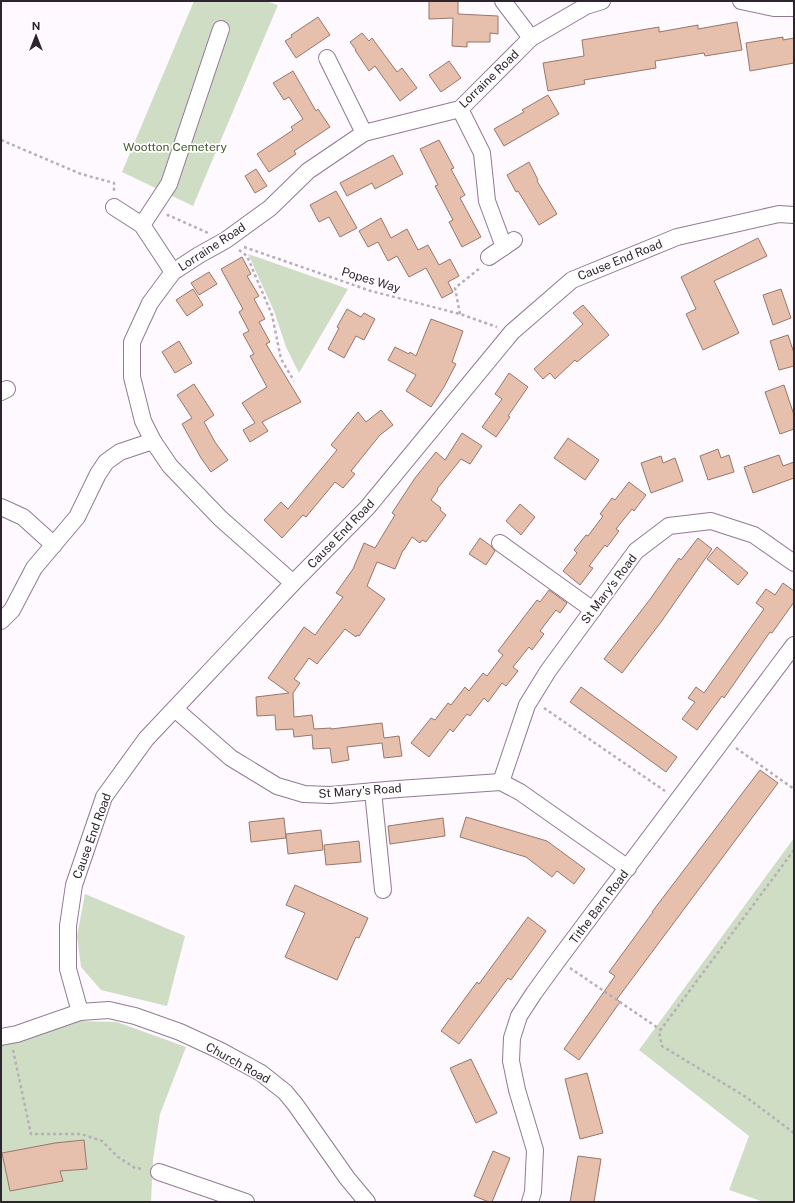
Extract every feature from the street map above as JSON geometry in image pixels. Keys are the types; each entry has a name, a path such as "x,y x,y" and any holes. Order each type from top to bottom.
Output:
{"street":[{"path":"503,1 531,38"},
{"name":"Lorraine Road","path":"293,583 220,518 170,466 153,441 143,421 132,377 132,342 150,303 174,272 200,255 227,241 270,208 308,171 364,134 460,109 531,38 586,6 602,1"},
{"path":"741,1 774,4 794,8"},
{"path":"142,225 169,184 221,29"},
{"path":"327,58 364,134"},
{"path":"460,109 482,153 487,201 509,244 489,257"},
{"path":"114,207 142,225 174,272"},
{"name":"Cause End Road","path":"80,1012 68,969 68,926 74,885 104,796 146,739 293,583 367,508 512,332 572,280 677,237 779,214 794,215"},
{"path":"1,621 12,610 34,568 77,517 98,474 106,462 120,452 153,441"},
{"path":"1,507 23,517 54,544"},
{"name":"St Mary's Road","path":"175,709 231,758 277,786 304,794 330,795 501,782 527,705 548,671 636,551 669,526 711,521 754,535 794,563"},
{"path":"500,543 592,610"},
{"name":"Tithe Barn Road","path":"530,1202 533,1192 535,1150 517,1090 511,1061 512,1038 519,1016 558,960 794,645"},
{"path":"501,782 520,792 628,868"},
{"path":"373,791 383,890"},
{"name":"Church Road","path":"5,1037 80,1012 109,1010 135,1016 180,1032 222,1051 262,1073 286,1092 347,1178 367,1202"},
{"path":"159,1172 246,1202"}],"path":[{"path":"1,140 81,174 114,183 114,207"},
{"path":"142,225 168,215 227,241 247,256 272,315 281,359 294,380"},
{"name":"Popes Way","path":"227,241 371,291 460,314 512,332"},
{"path":"460,314 454,288 478,270 489,257"},
{"path":"530,699 678,801"},
{"path":"724,740 794,789"},
{"path":"794,850 659,1032 662,1046 746,1097 794,1133"},
{"path":"558,960 661,1030"},
{"path":"5,1037 31,1134 81,1134 102,1141 118,1157 135,1168 159,1172"}],"green space":[{"name":"Wootton Cemetery","path":"194,1 266,1 278,5 193,206 122,172"},
{"path":"248,254 348,289 299,373 286,347 274,311"},
{"path":"794,838 794,1202 764,1202 729,1190 749,1136 639,1050"},
{"path":"85,894 185,936 167,1006 101,990 81,967 77,936"},
{"path":"76,1021 117,1022 186,1047 160,1114 153,1160 151,1202 1,1202 1,1044"}],"building":[{"path":"429,1 458,1 458,14 498,16 498,34 490,33 490,42 467,42 467,47 452,46 453,18 429,19"},
{"path":"318,17 330,35 296,58 285,41 292,37 291,35"},
{"path":"737,22 742,50 705,56 704,53 655,61 656,68 584,80 585,84 548,91 543,63 584,56 582,40 659,27 659,32 698,25 698,29"},
{"path":"362,33 369,41 372,38 397,72 402,68 417,88 400,101 375,66 369,71 350,42"},
{"path":"783,37 783,40 794,38 794,63 750,71 746,43"},
{"path":"449,61 461,78 441,92 429,75"},
{"path":"293,71 316,111 318,109 330,127 294,151 296,154 269,172 257,154 293,130 291,127 303,119 289,97 284,100 273,83"},
{"path":"548,95 559,114 504,146 494,129 524,112 522,110"},
{"path":"439,140 454,168 451,169 465,195 460,198 481,237 462,247 449,222 453,220 435,186 438,185 420,149"},
{"path":"393,155 403,174 375,189 372,183 347,196 340,183"},
{"path":"529,162 538,180 537,181 557,214 539,225 518,191 516,192 507,175"},
{"path":"256,169 267,186 255,193 245,176"},
{"path":"336,191 357,228 340,237 329,217 319,222 310,205"},
{"path":"381,218 391,238 407,229 418,250 428,245 439,265 450,259 459,276 448,282 453,292 442,298 426,268 409,277 397,256 388,261 378,242 368,247 359,231"},
{"path":"758,238 767,256 714,281 739,333 703,350 686,314 696,309 681,277"},
{"path":"242,257 251,274 247,276 259,296 254,299 265,319 259,322 270,342 266,344 301,402 262,422 268,431 250,442 243,430 255,423 242,403 267,387 250,356 254,354 243,334 249,331 239,312 243,309 221,269"},
{"path":"209,272 217,284 199,295 191,283"},
{"path":"193,289 203,305 187,316 176,300"},
{"path":"781,289 791,318 773,325 763,295"},
{"path":"583,305 609,335 577,362 575,360 555,379 550,373 543,379 534,369 583,324 573,313"},
{"path":"347,309 361,317 364,313 375,319 364,340 356,336 344,358 328,349 339,328 337,327"},
{"path":"431,319 463,331 452,362 456,364 431,407 406,391 416,375 388,360 395,347 409,354 410,352 416,356"},
{"path":"788,335 794,353 794,366 779,370 770,341"},
{"path":"179,341 192,363 175,373 162,352"},
{"path":"509,373 528,387 508,416 510,417 496,437 482,427 502,399 495,394"},
{"path":"194,384 214,415 204,422 215,442 228,460 211,472 201,458 182,424 192,418 177,395"},
{"path":"784,385 794,415 794,429 780,434 765,392"},
{"path":"381,410 393,425 380,435 351,471 355,474 343,488 335,482 306,517 303,515 282,538 264,520 281,502 288,509 337,450 331,445 358,412 366,422"},
{"path":"462,433 482,446 470,464 461,459 437,489 438,490 431,500 441,508 440,510 446,515 426,542 422,540 420,543 412,537 403,550 395,569 377,562 367,586 385,599 359,636 357,635 356,637 345,629 317,664 309,658 294,679 300,683 293,693 294,717 312,715 314,729 331,729 382,723 384,738 399,736 402,756 384,758 382,743 347,747 349,760 332,763 330,748 313,749 312,735 294,737 293,729 276,730 275,715 257,716 256,697 289,693 268,678 304,627 315,635 343,597 336,593 353,569 364,543 375,548 395,515 392,513 415,478 436,452 445,460"},
{"path":"568,438 599,460 585,480 554,458"},
{"path":"718,449 721,458 729,455 734,472 708,480 700,456"},
{"path":"779,455 783,466 794,462 794,478 753,493 744,467"},
{"path":"661,456 663,463 675,458 683,481 651,493 641,463"},
{"path":"629,482 646,495 634,511 632,509 616,529 619,531 607,547 605,545 589,566 593,568 580,585 563,571 577,553 574,550 586,535 588,536 603,516 600,514 612,498 615,500"},
{"path":"520,504 535,517 521,535 506,521"},
{"path":"480,538 495,551 486,565 469,554"},
{"path":"698,538 712,549 661,622 622,673 604,659 651,598 679,558 681,560"},
{"path":"717,547 748,573 738,585 707,559"},
{"path":"783,583 794,591 794,602 772,633 770,632 724,698 722,696 697,730 682,719 695,702 688,698 696,687 704,693 764,609 756,603 766,589 775,595"},
{"path":"549,590 567,603 560,613 556,610 540,631 544,634 532,650 529,647 513,667 518,671 506,686 502,683 488,702 484,698 470,716 467,714 453,732 450,729 429,757 411,743 431,718 435,720 448,703 451,705 465,687 469,691 483,673 487,676 503,655 498,651 537,600 540,602"},
{"path":"581,687 677,757 666,772 570,702"},
{"path":"760,770 778,783 617,999 620,1002 579,1060 564,1049 615,976 609,972 652,912"},
{"path":"466,817 547,841 585,869 574,884 557,871 552,877 526,857 460,837"},
{"path":"284,818 286,838 251,842 249,822"},
{"path":"443,818 445,836 390,844 388,826"},
{"path":"321,830 323,850 288,854 286,834"},
{"path":"359,841 361,862 326,865 324,845"},
{"path":"295,885 368,918 359,938 356,937 337,980 285,957 305,913 286,905"},
{"path":"528,917 546,931 511,980 508,978 459,1044 441,1031 477,982 479,984"},
{"path":"471,1059 497,1113 476,1123 450,1068"},
{"path":"587,1073 603,1133 580,1139 565,1079"},
{"path":"84,1140 87,1169 60,1171 63,1181 10,1191 2,1153 55,1143"},
{"path":"493,1151 510,1158 492,1202 489,1202 474,1196"},
{"path":"578,1156 601,1159 594,1202 570,1202"}]}
